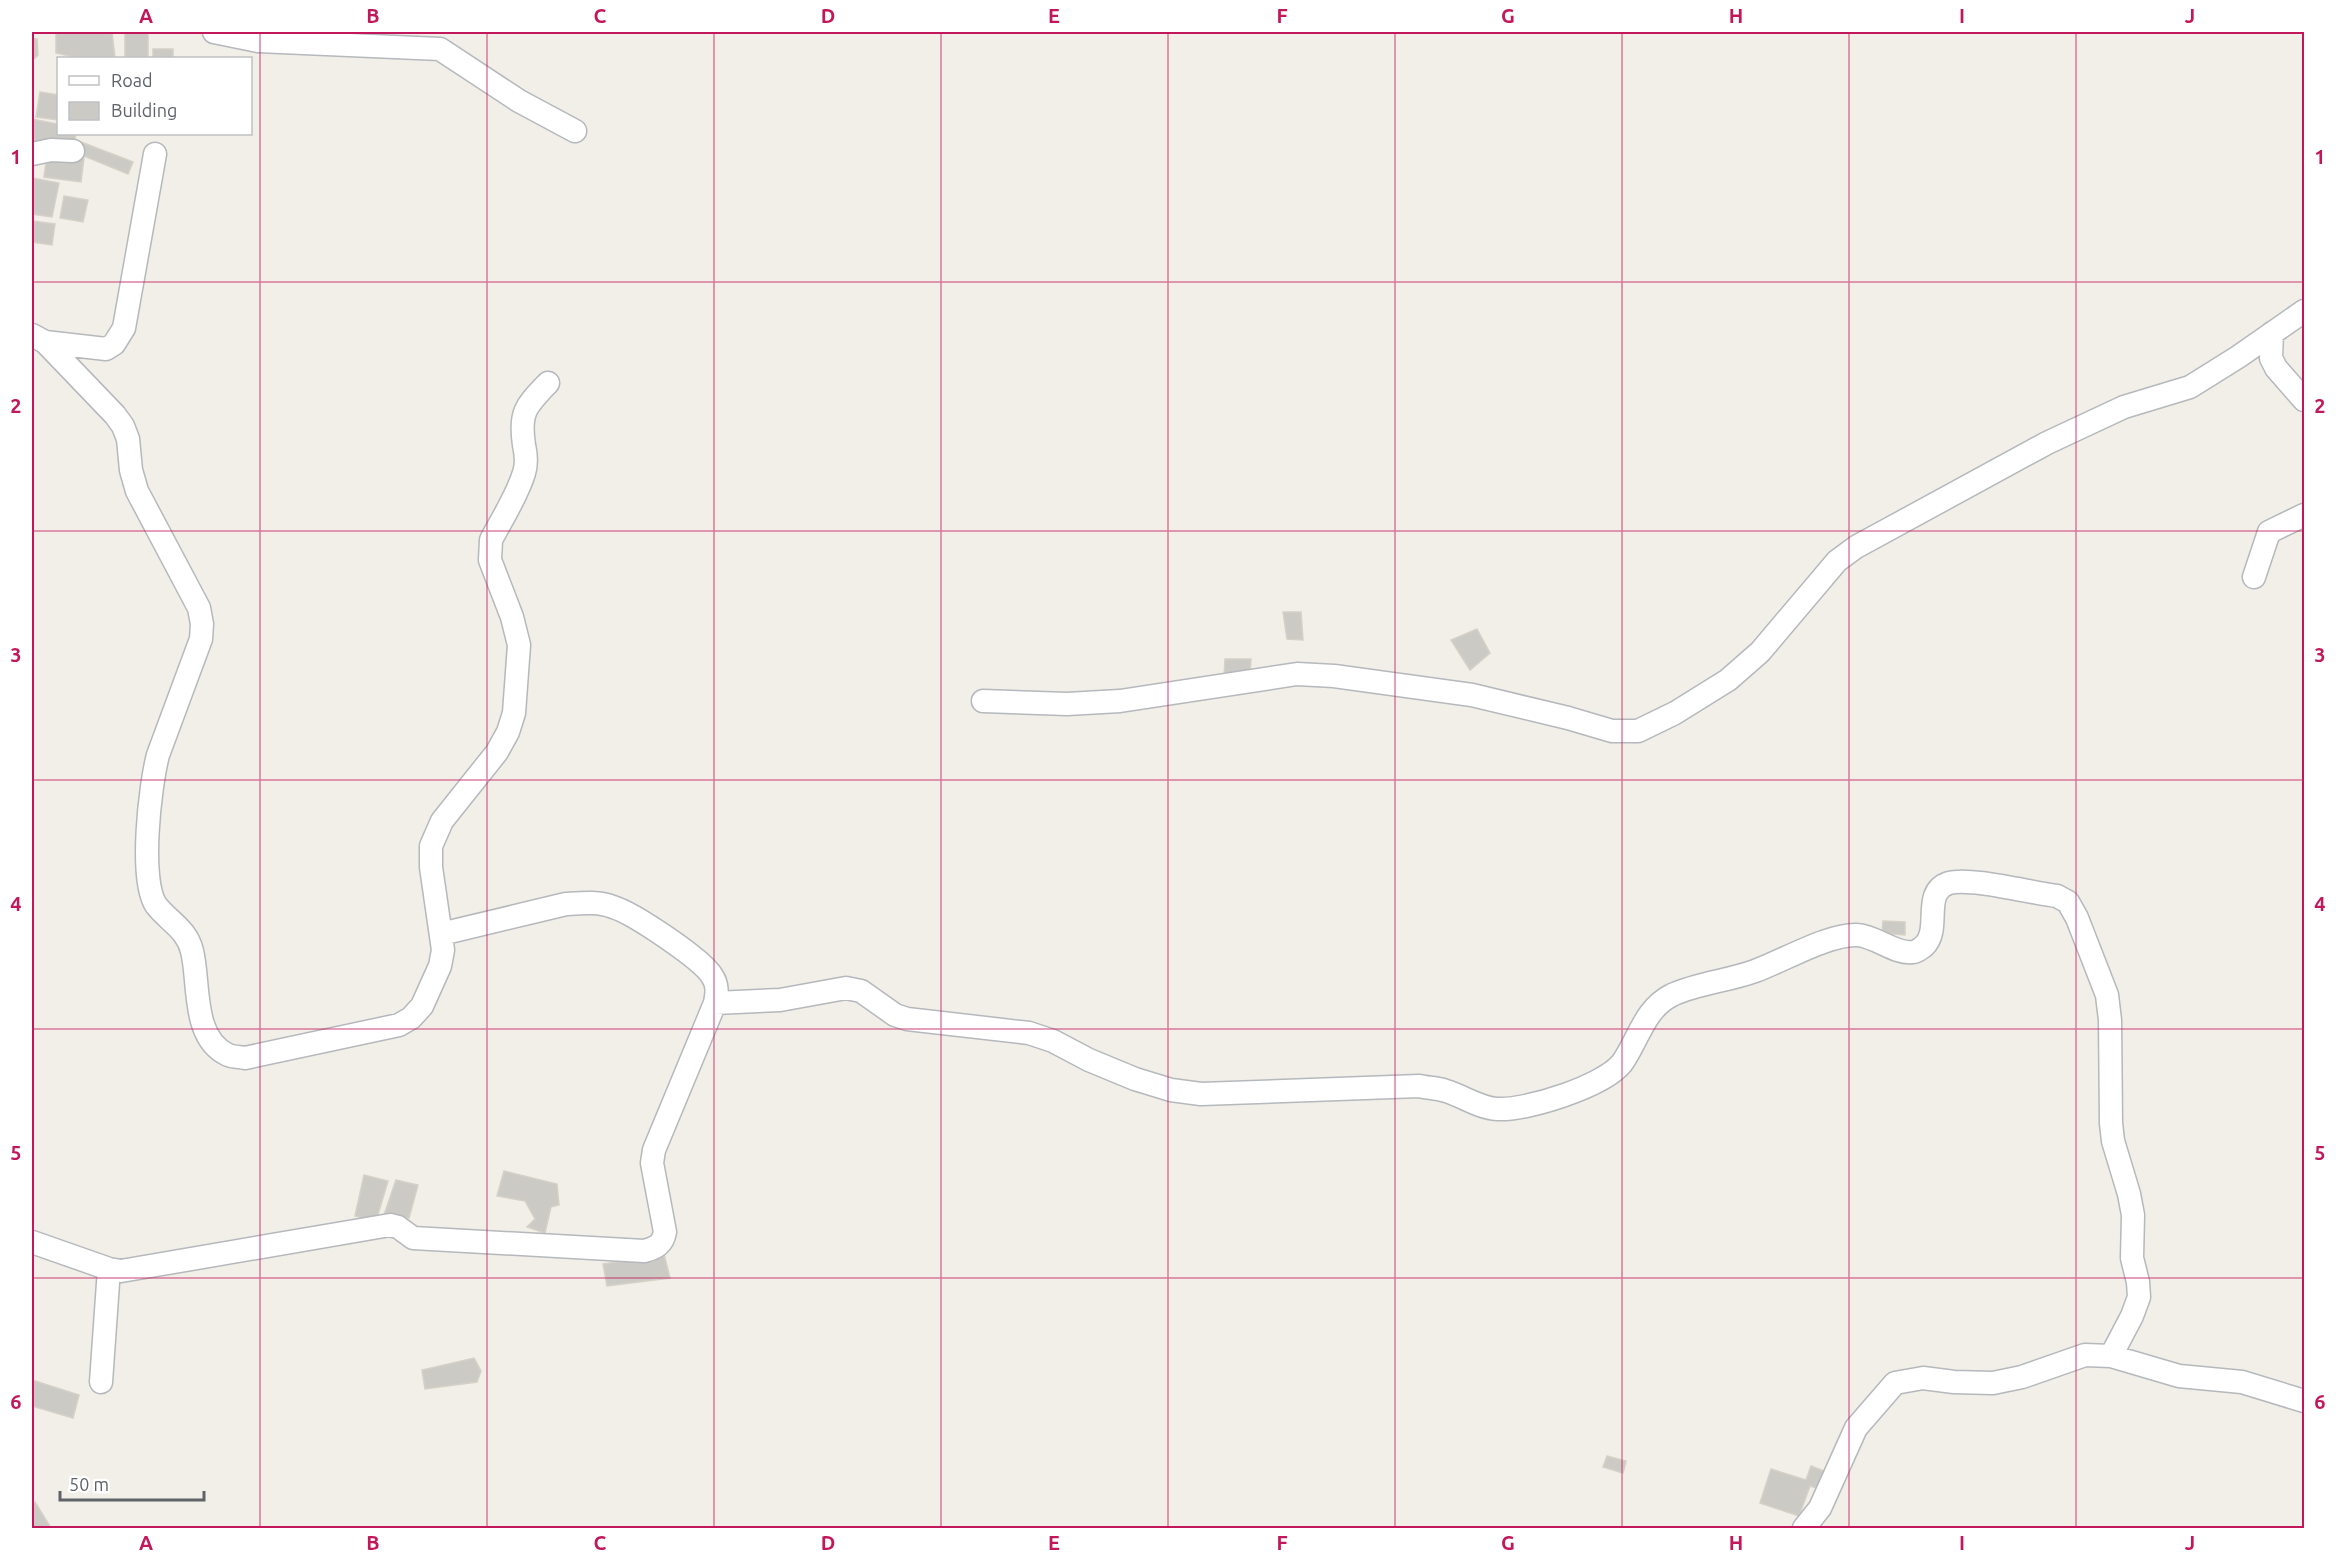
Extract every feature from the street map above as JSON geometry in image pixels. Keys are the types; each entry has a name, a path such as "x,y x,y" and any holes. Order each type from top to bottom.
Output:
{"street":[{"path":"214,32 258,41 298,37 440,49 519,101 575,131"},
{"path":"32,154 51,150 73,151"},
{"path":"38,338 106,349 114,344 124,328 155,154"},
{"path":"982,701 1067,704 1120,701 1297,674 1334,676 1472,695 1569,718 1612,731 1638,731 1675,713 1728,680 1760,652 1837,561 1856,547 2047,443 2124,407 2190,387 2304,310"},
{"path":"2272,333 2271,358 2276,368 2304,400"},
{"path":"38,338 115,415 123,426 128,439 131,470 137,491 199,608 202,624 201,639 158,755 153,775 148,875 150,890 156,904 189,940 193,952 205,1030 215,1047 228,1055 245,1058 399,1024 411,1018 422,1006 436,976 442,950 430,867 431,846 442,821 497,752 508,732 514,713 519,645 514,624 490,560 489,550 491,540 525,471 522,417 527,405 548,383"},
{"path":"2254,577 2269,532 2304,514"},
{"path":"715,1003 780,1000 846,988 861,991 895,1016 1029,1033 1053,1041 1114,1071 1171,1090 1201,1094 1419,1086 1445,1090 1496,1109 1517,1108 1580,1090 1606,1078 1621,1064 1658,1002 1676,994 1753,972 1836,937 1857,935 1874,939 1903,952 1919,950 1931,938 1935,895 1950,883 1968,881 2057,896 2068,902 2078,918 2107,995 2110,1020 2113,1141 2133,1215 2132,1258 2139,1297 2132,1316 2111,1356"},
{"path":"32,1242 109,1269 132,1270 390,1225 398,1227 413,1238 644,1251 655,1248 663,1241 665,1232 652,1163 654,1150 715,1003 718,989 713,977 705,966 637,918 612,906 585,903 566,904 441,934"},
{"path":"101,1382 109,1269"},
{"path":"1804,1528 1820,1508 1856,1428 1895,1383 1923,1378 1993,1383 2022,1377 2085,1355 2111,1356 2179,1376 2242,1382 2304,1401"}],"building":[{"path":"56,32 112,32 115,57 74,57 56,53"},
{"path":"125,32 148,32 148,57 125,57"},
{"path":"32,38 37,39 38,55 32,61"},
{"path":"153,49 173,49 173,57 153,57"},
{"path":"40,92 57,95 57,120 36,117"},
{"path":"32,119 57,124 57,135 76,135 73,148 32,140"},
{"path":"81,142 133,162 128,174 77,153"},
{"path":"47,154 84,158 81,182 44,177"},
{"path":"32,178 59,183 52,217 32,214"},
{"path":"64,196 88,200 83,222 60,218"},
{"path":"32,221 55,224 52,245 32,242"},
{"path":"1283,612 1301,612 1303,640 1287,639"},
{"path":"1477,629 1490,653 1470,670 1451,640"},
{"path":"1225,659 1251,659 1250,673 1224,677"},
{"path":"1883,921 1905,922 1905,935 1882,933"},
{"path":"504,1171 557,1184 559,1205 551,1207 545,1233 527,1227 535,1219 525,1201 497,1196"},
{"path":"364,1175 388,1181 376,1221 355,1216"},
{"path":"396,1180 418,1185 409,1218 383,1218"},
{"path":"664,1254 670,1278 607,1286 603,1264"},
{"path":"474,1358 481,1371 477,1382 425,1389 422,1370"},
{"path":"32,1380 79,1395 73,1418 32,1406"},
{"path":"1607,1456 1626,1461 1623,1473 1603,1467"},
{"path":"1811,1466 1829,1473 1823,1490 1810,1486 1799,1516 1760,1503 1771,1469 1806,1480"},
{"path":"35,1502 51,1528 32,1528 32,1504"}]}
